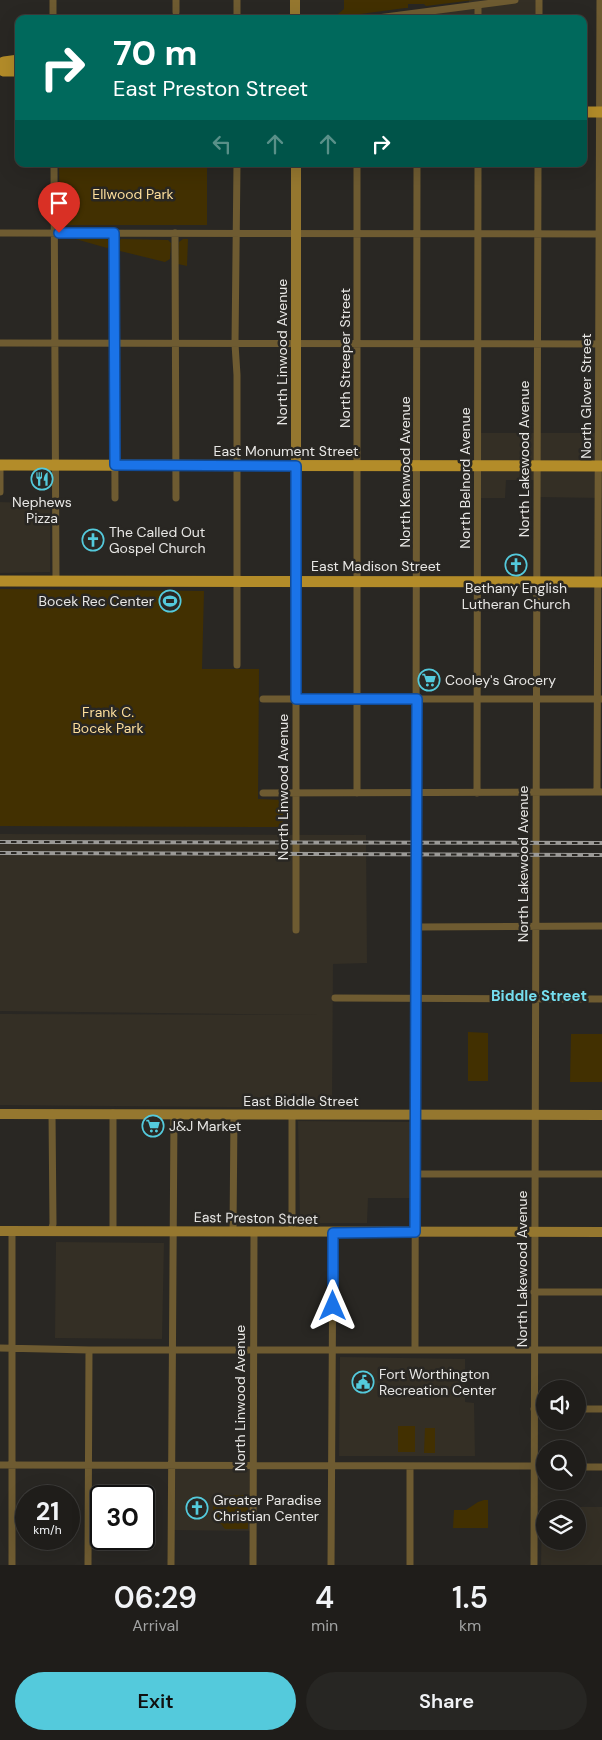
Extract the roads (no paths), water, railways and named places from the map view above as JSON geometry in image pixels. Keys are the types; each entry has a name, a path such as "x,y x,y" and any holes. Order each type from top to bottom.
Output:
{"main road":[{"path":"0,64 15,61"},
{"path":"0,69 15,71"},
{"path":"587,112 601,112"},
{"name":"East Monument Street","path":"0,465 600,466"},
{"name":"East Madison Street","path":"0,581 600,582"}],"street":[{"path":"53,0 53,15"},
{"path":"176,0 176,12"},
{"path":"237,15 238,0"},
{"path":"295,15 296,0"},
{"path":"423,15 514,0"},
{"path":"538,0 539,15"},
{"name":"North Glover Street","path":"600,0 600,792"},
{"path":"478,5 478,15"},
{"path":"54,167 56,580"},
{"path":"237,167 237,665"},
{"name":"North Linwood Avenue","path":"296,167 296,930"},
{"name":"North Streeper Street","path":"357,167 357,793"},
{"name":"North Kenwood Avenue","path":"415,1350 417,167"},
{"name":"North Belnord Avenue","path":"477,792 478,167"},
{"name":"North Lakewood Avenue","path":"534,1565 538,167"},
{"path":"0,233 601,234"},
{"path":"114,233 115,498"},
{"path":"175,233 176,498"},
{"path":"0,343 600,344"},
{"path":"0,465 0,492"},
{"path":"263,699 600,699"},
{"path":"263,793 600,792"},
{"path":"417,927 602,926"},
{"path":"335,998 602,999"},
{"path":"51,1231 53,1224 52,1113"},
{"path":"113,1113 113,1231"},
{"name":"East Biddle Street","path":"0,1114 602,1115"},
{"path":"171,1565 174,1114"},
{"path":"233,1232 234,1114"},
{"path":"292,1114 292,1232"},
{"path":"415,1174 602,1174"},
{"name":"East Preston Street","path":"0,1231 602,1232"},
{"path":"12,1231 12,1565"},
{"name":"North Linwood Avenue","path":"253,1565 254,1232"},
{"path":"331,1565 333,1233"},
{"path":"534,1292 602,1292"},
{"path":"0,1348 89,1350 602,1350"},
{"path":"88,1565 89,1350"},
{"path":"586,1410 602,1410"},
{"path":"0,1465 534,1466"},
{"path":"410,1466 410,1565"},
{"path":"586,1466 602,1467"}],"railway":[{"path":"0,842 602,843"},
{"path":"0,853 602,855"}],"place":[{"name":"Nephews Pizza","path":"42,479"},
{"name":"The Called Out Gospel Church","path":"93,540"},
{"name":"Bethany English Lutheran Church","path":"516,565"},
{"name":"Bocek Rec Center","path":"170,601"},
{"name":"Cooley's Grocery","path":"429,680"},
{"name":"J&J Market","path":"153,1126"},
{"name":"Fort Worthington Recreation Center","path":"363,1382"},
{"name":"Greater Paradise Christian Center","path":"197,1508"}],"district":[{"name":"Biddle Street","path":"539,996"}],"park label":[{"name":"Ellwood Park","path":"133,194"},
{"name":"Frank C. Bocek Park","path":"108,720"}]}
